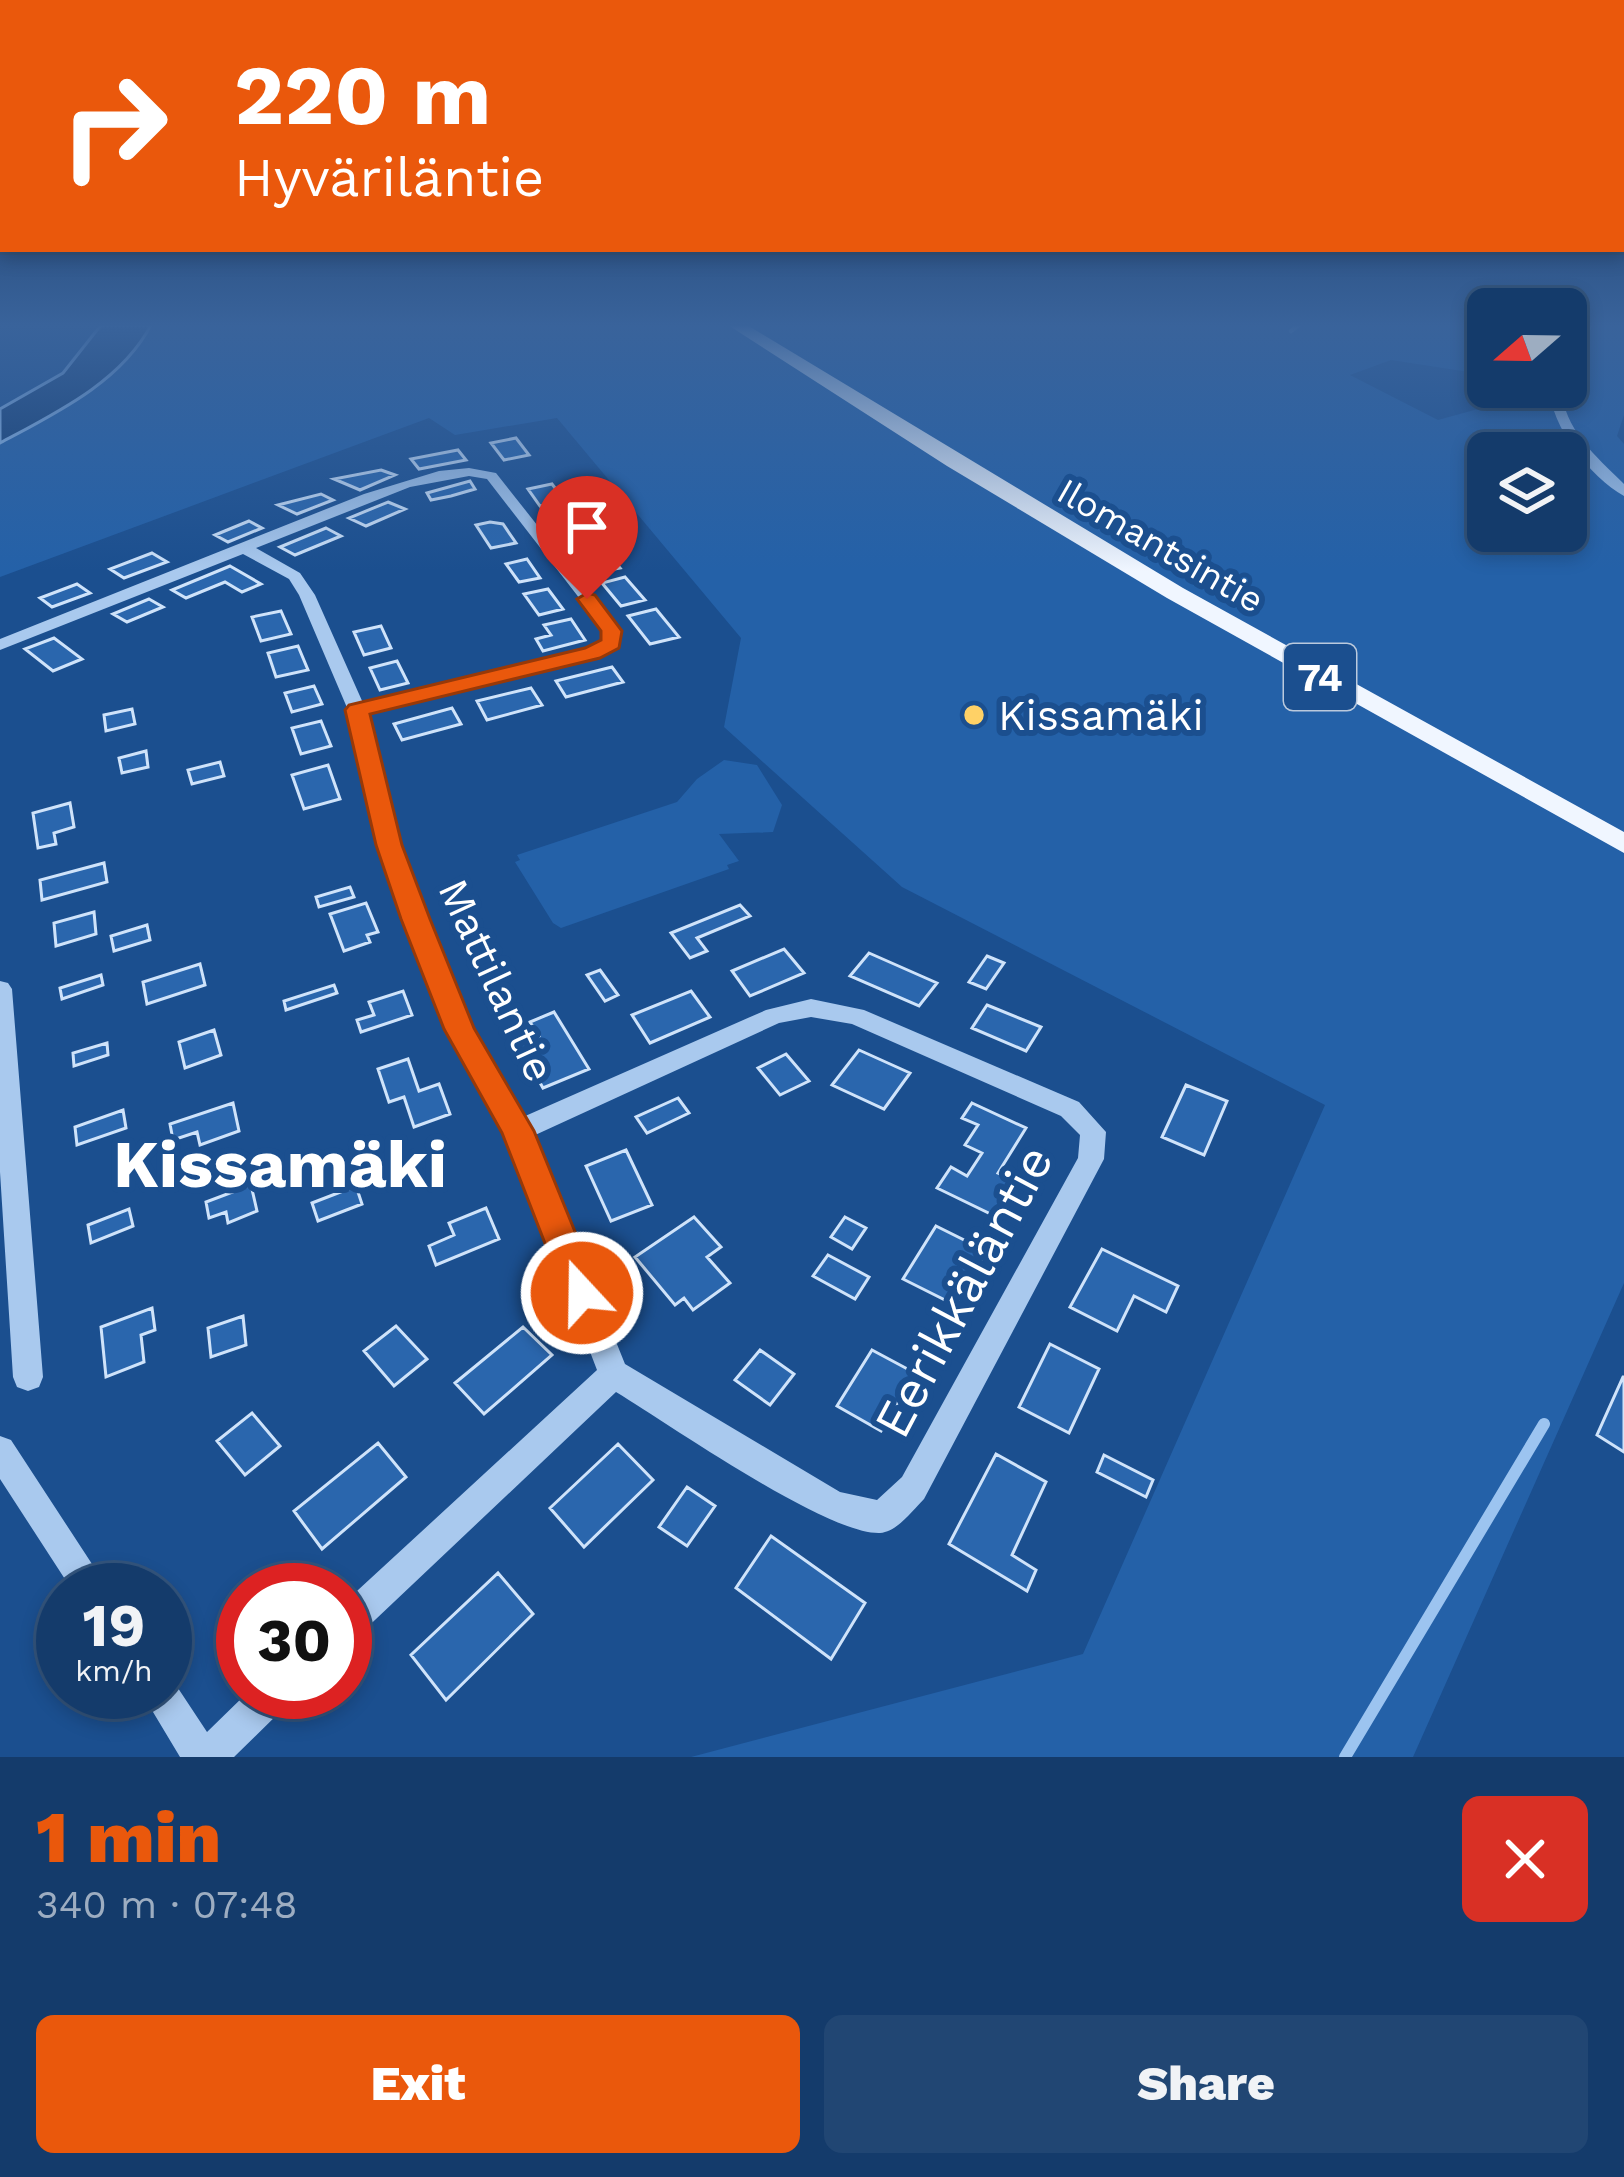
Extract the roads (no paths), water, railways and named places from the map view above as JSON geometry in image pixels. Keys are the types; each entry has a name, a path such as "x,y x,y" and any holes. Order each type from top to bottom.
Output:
{"main road":[{"name":"Ilomantsintie","path":"862,407 1210,616 1624,844"}],"street":[{"path":"1554,408 1570,434 1624,492"},
{"path":"0,645 417,480 478,470 491,476 611,631 612,644 592,653 357,710"},
{"name":"Mattilantie","path":"244,548 296,577 357,710 389,845 416,919 459,1029 518,1131 614,1374"},
{"path":"0,989 7,1184 28,1377"},
{"name":"Eerikkäläntie","path":"518,1131 774,1016 811,1008 856,1016 1070,1108 1093,1132 1091,1159 924,1468 913,1488 882,1517 835,1508 614,1374"},
{"path":"372,1600 614,1374"},
{"path":"0,1450 74,1563"},
{"path":"178,1719 205,1757 245,1719"}],"waterway":[{"path":"1345,1757 1544,1424"}],"place":[{"name":"Kissamäki","path":"974,715"}],"district":[{"name":"Kissamäki","path":"280,1164"}]}
